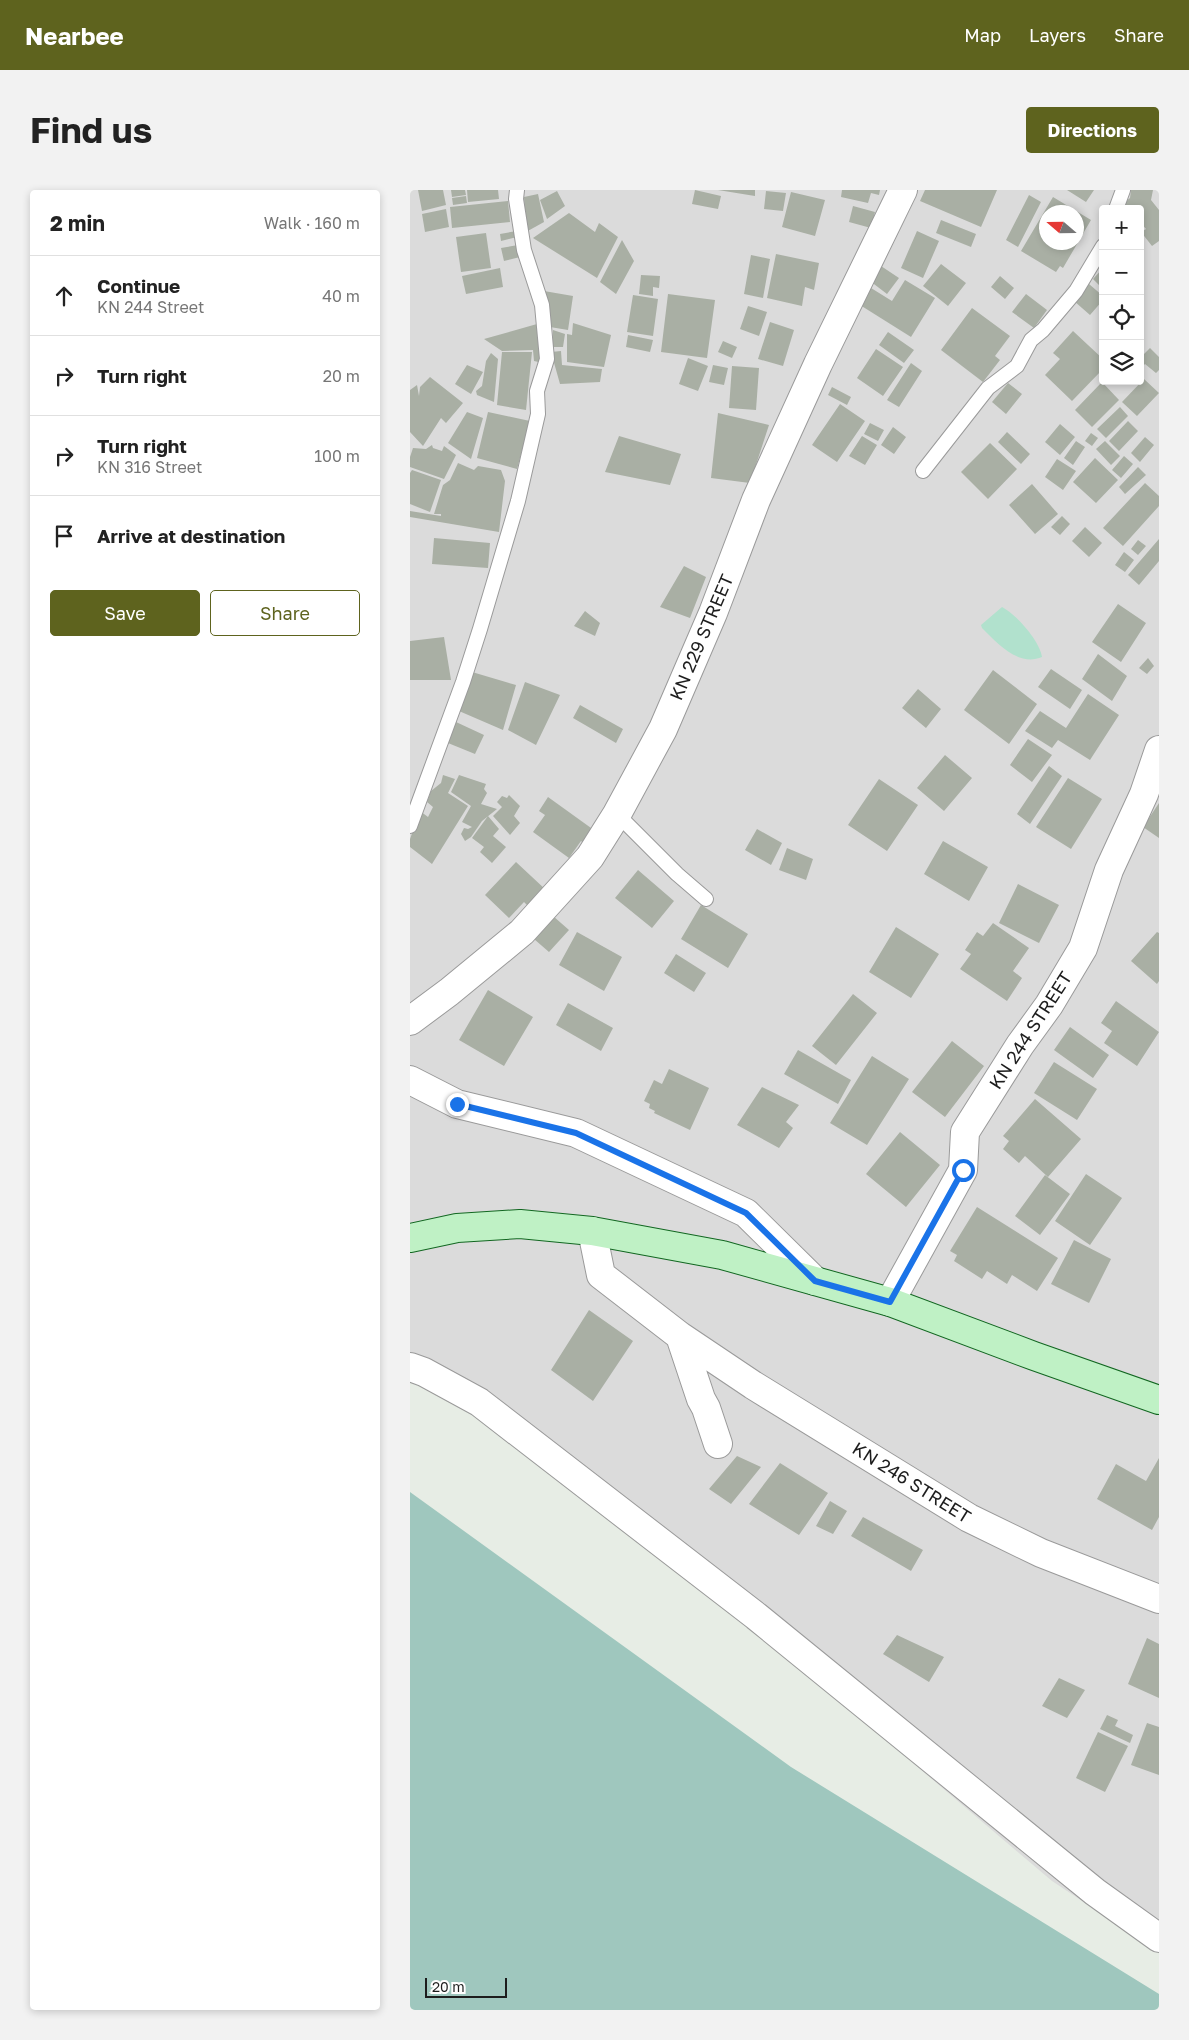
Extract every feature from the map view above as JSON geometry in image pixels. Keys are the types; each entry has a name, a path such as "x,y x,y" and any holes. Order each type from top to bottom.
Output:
{"main road":[{"path":"410,1238 457,1228 520,1224 592,1231 722,1255 890,1302 1159,1400"}],"street":[{"name":"KN 229 STREET","path":"410,1021 450,992 522,932 590,857 617,814 663,729 713,613 756,500 818,364 903,190"},
{"name":"KN 244 STREET","path":"890,1302 963,1170 965,1132 1020,1045 1049,1005 1083,948 1109,870 1144,794 1159,750"},
{"path":"410,1080 457,1104 576,1133 746,1213 815,1281"},
{"name":"KN 246 STREET","path":"592,1231 601,1275 680,1336 754,1385 969,1518 1041,1553 1159,1598"},
{"path":"680,1336 718,1444"},
{"path":"410,1367 424,1372 479,1402 756,1616 1095,1892 1159,1938"}],"lane":[{"path":"410,826 463,682 486,611 518,501 538,414 537,391 547,359 547,350 542,305 524,250 516,199 517,190"},
{"path":"1117,205 1123,190"},
{"path":"923,471 988,388 1018,366 1030,340 1043,330 1076,291 1101,250"},
{"path":"617,814 677,874 706,899"}],"shaded area":[{"path":"410,190 1159,190 1159,1952 1052,1881 654,1543 483,1416 410,1376"},
{"path":"410,1492 791,1767 1159,1994 1159,2010 410,2010"}],"green space":[{"path":"1002,607 1014,616 1032,636 1037,643 1042,657 1025,659 1017,656 1002,647 982,628 981,625"}],"building":[{"path":"418,190 443,190 446,205 422,211"},
{"path":"451,190 465,190 466,195 452,197"},
{"path":"467,190 498,190 499,199 468,202"},
{"path":"695,190 721,196 718,209 692,204"},
{"path":"718,190 755,190 755,196"},
{"path":"842,190 880,190 879,195 871,193 868,203 841,197"},
{"path":"925,190 997,190 981,227 920,201"},
{"path":"1067,190 1094,190 1086,202"},
{"path":"1131,190 1153,190 1151,200 1159,210 1159,241 1152,246 1144,236 1144,230 1146,229 1144,227 1144,205 1126,205 1124,203 1130,198"},
{"path":"557,191 565,206 547,219 540,200"},
{"path":"766,191 786,193 783,211 764,209"},
{"path":"791,192 825,200 815,236 782,227"},
{"path":"538,194 544,222 526,232 524,197"},
{"path":"1029,195 1041,202 1018,247 1006,240"},
{"path":"466,196 467,203 453,205 452,198"},
{"path":"1053,197 1066,205 1048,205"},
{"path":"508,201 510,222 452,228 450,207"},
{"path":"853,206 875,212 871,228 849,222"},
{"path":"446,209 449,227 425,232 422,214"},
{"path":"569,213 595,232 599,223 618,237 597,278 533,238"},
{"path":"1084,216 1091,220 1084,232"},
{"path":"941,220 976,234 971,247 936,233"},
{"path":"1039,221 1039,250 1074,250 1063,268 1060,266 1056,272 1021,251"},
{"path":"516,231 517,237 501,241 500,234"},
{"path":"917,231 939,241 923,278 901,268"},
{"path":"486,233 491,268 461,272 456,237"},
{"path":"622,240 634,261 616,294 600,282"},
{"path":"518,245 520,257 504,261 501,248"},
{"path":"776,254 819,263 814,290 805,287 802,306 767,298"},
{"path":"751,255 770,259 763,298 744,294"},
{"path":"941,264 966,283 948,306 923,286"},
{"path":"881,266 899,278 887,294 870,281"},
{"path":"500,268 503,287 466,294 462,276"},
{"path":"1099,272 1099,285 1093,279"},
{"path":"641,275 660,276 659,288 653,287 653,296 639,294"},
{"path":"1000,276 1014,288 1005,299 991,287"},
{"path":"905,280 935,298 911,337 860,305 871,288 892,301"},
{"path":"1089,284 1099,293 1099,305 1090,315 1074,301"},
{"path":"544,291 573,296 568,330 550,327"},
{"path":"668,294 715,300 707,358 661,352"},
{"path":"1026,294 1047,310 1034,328 1012,312"},
{"path":"633,295 658,299 653,336 627,332"},
{"path":"748,306 767,312 759,336 740,329"},
{"path":"972,308 1010,336 995,356 1000,360 983,382 941,350"},
{"path":"770,322 794,330 783,366 758,359"},
{"path":"573,323 611,335 604,367 567,362 567,334 572,335"},
{"path":"537,324 543,363 534,361 533,350 502,351 484,339"},
{"path":"553,330 565,334 563,347 553,347"},
{"path":"1073,331 1099,355 1099,373 1072,401 1045,375 1060,359 1053,353"},
{"path":"888,332 914,350 904,363 879,345"},
{"path":"628,335 653,340 650,352 626,347"},
{"path":"723,341 737,347 732,358 718,352"},
{"path":"1150,348 1159,357 1159,370 1156,373 1144,365 1144,354"},
{"path":"876,349 903,367 883,396 857,378"},
{"path":"561,351 562,365 602,369 600,382 560,384 551,352"},
{"path":"502,352 532,352 526,410 497,405"},
{"path":"491,353 498,359 494,402 477,395 476,391 482,386 486,361"},
{"path":"688,358 708,366 698,391 679,384"},
{"path":"911,363 922,371 899,407 887,400"},
{"path":"467,365 483,372 471,394 455,384"},
{"path":"713,365 728,368 724,385 709,382"},
{"path":"732,366 759,368 756,410 729,408"},
{"path":"430,377 463,403 446,423 441,418 423,446 410,432 410,390 417,385 419,396 420,387"},
{"path":"1144,379 1159,393 1137,416 1122,402 1138,385 1144,385"},
{"path":"1008,383 1022,394 1006,414 992,402"},
{"path":"1099,385 1105,385 1119,400 1092,427 1075,410"},
{"path":"832,387 851,397 847,405 828,395"},
{"path":"840,404 865,421 837,462 812,445"},
{"path":"1120,407 1128,416 1106,438 1097,429"},
{"path":"467,412 483,418 471,459 448,443"},
{"path":"488,412 530,421 517,469 477,458"},
{"path":"718,413 769,425 750,483 711,478"},
{"path":"1128,421 1138,431 1119,451 1109,441"},
{"path":"870,423 884,430 878,441 864,434"},
{"path":"1060,424 1075,437 1060,455 1045,442"},
{"path":"893,427 906,437 894,454 881,445"},
{"path":"1007,432 1030,454 1021,464 998,442"},
{"path":"1091,433 1098,438 1092,446 1085,441"},
{"path":"619,436 681,454 670,485 605,472"},
{"path":"862,436 877,445 865,465 849,456"},
{"path":"1145,437 1154,445 1140,462 1131,453"},
{"path":"1076,441 1085,447 1073,465 1064,458"},
{"path":"1105,441 1120,456 1111,465 1096,449"},
{"path":"990,443 1017,469 988,499 961,472"},
{"path":"432,445 433,448 442,451 444,446 456,455 444,479 410,467 410,457 413,448 426,449"},
{"path":"1124,456 1133,464 1121,478 1112,470"},
{"path":"1095,458 1118,480 1096,503 1073,482"},
{"path":"1057,459 1076,471 1063,490 1045,477"},
{"path":"458,463 474,470 478,466 501,470 505,481 499,532 410,517 410,511 441,516 441,514 434,514 443,485 450,480"},
{"path":"1138,467 1146,475 1125,494 1119,487"},
{"path":"412,470 441,480 430,512 410,504 410,473"},
{"path":"1145,483 1159,496 1159,506 1123,546 1103,528"},
{"path":"1032,484 1058,514 1035,534 1009,505"},
{"path":"1062,516 1070,524 1060,535 1051,527"},
{"path":"1085,527 1102,543 1089,557 1072,541"},
{"path":"434,538 490,543 488,568 432,564"},
{"path":"1159,539 1159,561 1139,585 1128,575"},
{"path":"1138,540 1146,546 1138,555 1131,549"},
{"path":"1124,552 1134,560 1125,572 1115,565"},
{"path":"684,566 706,577 690,618 660,607"},
{"path":"1118,604 1146,623 1121,662 1092,642"},
{"path":"585,611 600,623 595,636 574,626"},
{"path":"444,637 451,680 410,680 410,641"},
{"path":"1098,654 1127,676 1112,701 1082,679"},
{"path":"1148,658 1154,666 1147,674 1139,668"},
{"path":"1051,669 1082,690 1070,709 1038,687"},
{"path":"993,670 1037,704 1009,744 964,710"},
{"path":"472,672 516,685 503,730 459,711"},
{"path":"525,682 560,695 536,745 508,730"},
{"path":"918,689 941,709 926,728 902,708"},
{"path":"1088,694 1119,715 1090,760 1058,740 1052,748 1025,731 1040,711 1066,728"},
{"path":"580,705 623,729 616,743 573,718"},
{"path":"456,722 484,735 475,754 448,743"},
{"path":"1028,739 1052,755 1032,782 1010,765"},
{"path":"945,755 972,778 944,811 917,788"},
{"path":"1049,766 1062,776 1030,824 1017,814"},
{"path":"443,775 455,779 448,793 468,806 432,864 410,847 410,839 420,811 428,817 433,807 427,802 431,791 441,783"},
{"path":"459,775 486,784 484,789 487,793 481,804 497,809 482,821 471,837 465,841 461,834 464,828 472,827 462,822 471,806 451,792"},
{"path":"1068,778 1102,799 1071,849 1036,827"},
{"path":"879,779 918,805 887,851 848,825"},
{"path":"509,795 520,806 514,816 520,823 510,835 493,816 502,807 497,802 502,796 507,798"},
{"path":"548,797 598,833 588,847 581,841 569,858 533,832 545,815 539,811"},
{"path":"1159,803 1159,838 1143,827"},
{"path":"488,816 499,829 493,836 506,847 492,863 480,852 484,847 472,838"},
{"path":"757,829 782,843 771,865 745,850"},
{"path":"943,841 988,867 969,901 924,874"},
{"path":"787,848 813,859 806,880 779,870"},
{"path":"516,862 546,890 530,908 524,902 509,918 485,895"},
{"path":"638,870 674,901 652,928 615,898"},
{"path":"1018,884 1059,905 1039,943 999,923"},
{"path":"701,905 748,934 728,968 681,939"},
{"path":"553,916 569,930 549,952 534,939"},
{"path":"993,923 1029,948 1013,971 1022,978 1007,1001 960,969 971,954 965,950 977,932 983,936"},
{"path":"896,927 939,954 911,998 869,972"},
{"path":"577,932 622,957 604,991 559,965"},
{"path":"1157,932 1159,933 1159,981 1157,984 1131,961"},
{"path":"676,954 706,973 694,992 664,973"},
{"path":"488,990 533,1017 504,1066 459,1040"},
{"path":"853,994 877,1013 836,1065 812,1046"},
{"path":"1116,1001 1159,1032 1137,1066 1104,1043 1112,1031 1101,1023"},
{"path":"568,1003 613,1028 601,1051 556,1025"},
{"path":"1070,1027 1109,1055 1093,1078 1054,1050"},
{"path":"952,1041 984,1066 945,1117 912,1092"},
{"path":"798,1050 851,1080 838,1104 784,1074"},
{"path":"872,1056 909,1079 867,1145 830,1123"},
{"path":"1054,1062 1097,1089 1077,1120 1034,1093"},
{"path":"669,1069 709,1088 690,1130 654,1113 655,1111 649,1108 650,1104 644,1101 654,1080 662,1084"},
{"path":"762,1087 799,1105 786,1122 793,1128 779,1148 737,1125"},
{"path":"1035,1099 1081,1139 1048,1177 1025,1156 1019,1163 1003,1149 1009,1141 1003,1136"},
{"path":"900,1132 940,1165 906,1207 866,1174"},
{"path":"1086,1174 1122,1198 1090,1245 1055,1221"},
{"path":"1045,1175 1070,1194 1040,1235 1015,1216"},
{"path":"977,1207 1058,1258 1037,1291 1012,1275 1007,1284 987,1271 982,1279 954,1261 957,1255 950,1251"},
{"path":"1074,1240 1111,1259 1089,1303 1051,1284"},
{"path":"589,1310 633,1341 593,1401 551,1370"},
{"path":"737,1456 761,1467 731,1504 709,1489"},
{"path":"1159,1458 1159,1517 1152,1530 1097,1499 1116,1464 1146,1481"},
{"path":"780,1463 828,1493 799,1535 749,1504"},
{"path":"830,1501 847,1511 833,1534 816,1526"},
{"path":"863,1517 923,1550 911,1571 851,1536"},
{"path":"897,1635 944,1657 929,1682 883,1654"},
{"path":"1147,1638 1159,1644 1159,1698 1128,1684"},
{"path":"1059,1678 1085,1690 1067,1718 1042,1706"},
{"path":"1107,1715 1118,1720 1115,1726 1133,1735 1130,1743 1100,1729"},
{"path":"1147,1723 1159,1727 1159,1775 1131,1765"},
{"path":"1098,1732 1128,1746 1105,1792 1076,1778"}],"route":[{"path":"457,1104 576,1133 746,1213 815,1281 890,1302 963,1170"}]}
